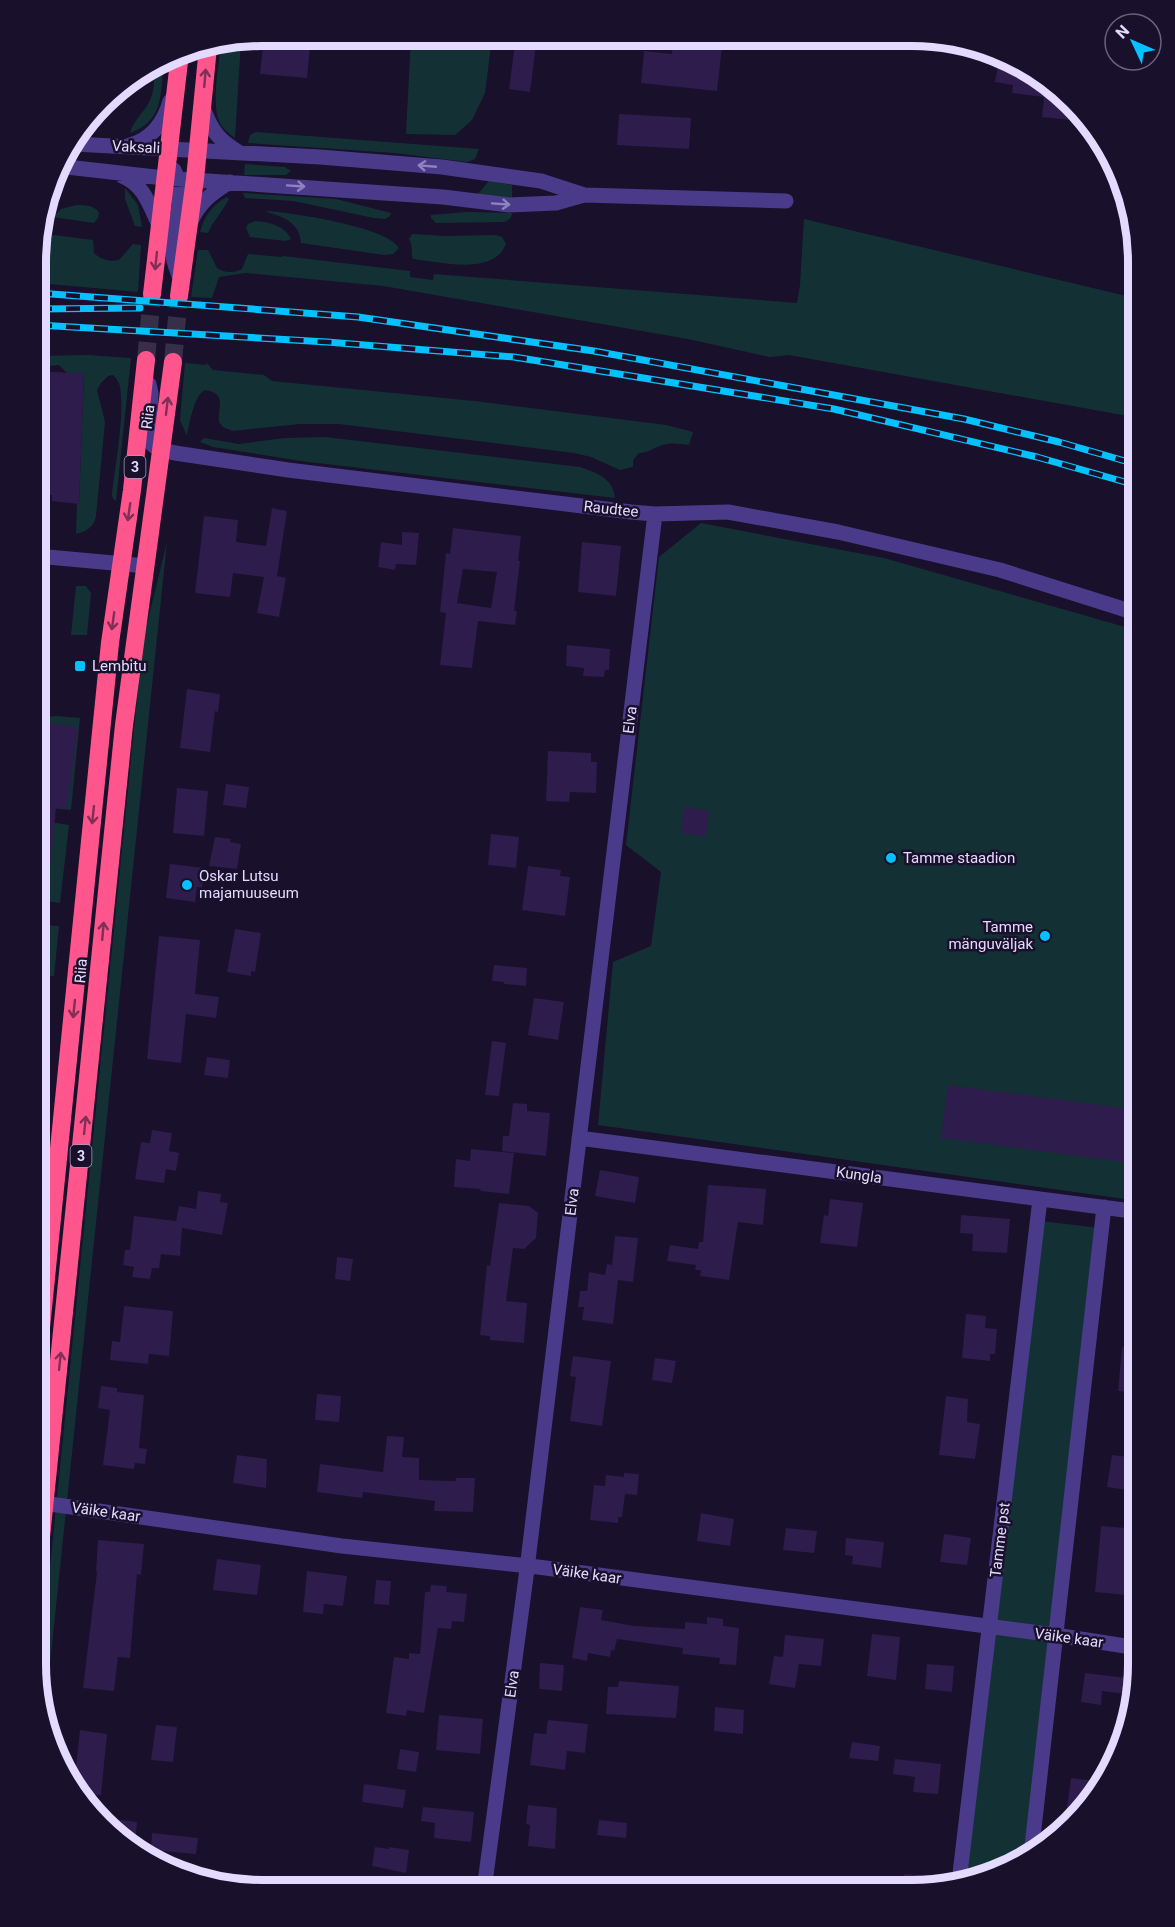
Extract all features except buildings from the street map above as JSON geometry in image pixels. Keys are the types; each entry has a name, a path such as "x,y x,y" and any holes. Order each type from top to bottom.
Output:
{"highway":[{"path":"152,294 160,227 180,163 202,107 207,54"},
{"path":"179,64 177,81 180,163 187,229 180,288"},
{"name":"Riia","path":"46,1452 84,1128 123,737 173,362"},
{"name":"Riia","path":"46,1279 109,660 146,365"}],"street":[{"path":"127,146 145,139 165,118 177,81"},
{"path":"202,107 210,128 220,139 240,153"},
{"name":"Vaksali","path":"82,144 127,146 180,163"},
{"path":"180,163 240,153 320,157 485,172 542,181 584,195 786,201"},
{"path":"180,163 230,182 443,197 509,205 556,203 584,195"},
{"path":"180,163 180,195 172,254 180,288"},
{"name":"Vaksali","path":"69,167 117,174 180,163"},
{"path":"117,174 136,183 142,190 160,227"},
{"path":"187,229 201,204 210,194 230,182"},
{"path":"146,365 151,393 148,438 151,444 162,450"},
{"name":"Raudtee","path":"162,450 288,470 655,514 728,512 838,532 1000,570 1129,611"},
{"name":"Elva","path":"485,1880 527,1566 655,514"},
{"path":"46,557 146,566"},
{"name":"Kungla","path":"579,1138 1129,1211"},
{"name":"Tamme pst","path":"960,1875 1040,1199"},
{"path":"1032,1844 1104,1207"},
{"name":"Väike kaar","path":"46,1504 342,1546 527,1566 1129,1647"}],"green space":[{"path":"410,46 491,46 485,93 472,120 455,135 406,134"},
{"path":"241,48 235,138 221,125 218,117 216,86 220,51"},
{"path":"163,71 161,94 155,113 150,121 130,133 148,104 154,88 155,75"},
{"path":"256,132 479,149 475,159 467,162 395,153 248,143 250,135"},
{"path":"245,164 285,167 291,171 286,175 244,175"},
{"path":"489,181 512,185 512,198 477,195"},
{"path":"125,188 138,205 142,227 135,226 125,199"},
{"path":"243,193 336,199 391,213 385,219 374,218 293,201 245,198"},
{"path":"227,197 229,199 208,233 200,232 210,211"},
{"path":"77,205 90,206 97,210 98,218 94,223 53,217 61,209"},
{"path":"266,212 339,222 391,240 399,248 393,254 384,255 301,243 298,230 294,225 284,218"},
{"path":"467,212 512,213 510,219 504,222 436,223 431,218 431,215"},
{"path":"804,219 1129,297 1129,416 789,355 770,357 688,339 383,286 246,273 219,277 212,298 191,297 198,250 208,250 217,268 229,272 242,269 248,254 410,271 410,277 433,280 434,274 797,303"},
{"path":"255,221 280,227 291,239 286,241 250,237 246,228 248,224"},
{"path":"48,234 93,240 94,253 109,261 119,260 133,244 141,245 138,292 46,284"},
{"path":"412,234 495,235 502,237 506,244 500,254 490,260 478,264 451,264 413,259 409,239"},
{"path":"87,355 131,358 116,501 112,495 121,398 119,384 113,375 108,376 97,390 105,422 96,516 89,528 76,534 84,374 67,373 59,365 46,366 46,356"},
{"path":"185,363 206,365 207,363 213,370 264,375 272,381 474,401 666,425 693,432 689,445 666,444 639,453 633,460 633,467 620,470 591,457 574,453 339,424 300,424 233,431 223,427 219,422 220,402 217,395 205,390 195,404 187,436 180,420"},
{"path":"46,382 50,382 46,469"},
{"path":"325,437 580,467 608,481 615,498 301,461 213,447 200,442 204,438 239,444 285,438"},
{"name":"Tamme staadion","path":"701,523 884,558 1129,628 1129,1200 598,1125 613,962 651,946 661,872 626,845 659,557"},
{"path":"167,542 48,1687 46,1607 143,640"},
{"path":"76,586 86,586 91,593 87,635 71,635"},
{"path":"46,717 80,718 71,810 46,808"},
{"path":"46,821 69,825 60,903 46,901"},
{"path":"46,925 59,926 54,976 46,976"},
{"path":"46,1011 50,1012 46,1054"},
{"path":"1041,1221 1099,1228 1025,1848 995,1864 964,1874"}],"tunnel":[{"path":"146,360 152,294"},
{"path":"173,362 179,296"}],"railway":[{"path":"46,294 358,317 594,351 964,419 1129,462"},
{"path":"46,309 140,308"},
{"path":"46,325 327,342 514,357 834,409 1037,457 1129,483"}],"place":[{"name":"Lembitu","path":"80,666"},
{"name":"Tamme staadion","path":"891,858"},
{"name":"Oskar Lutsu majamuuseum","path":"187,885"},
{"name":"Tamme mänguväljak","path":"1045,936"}]}
